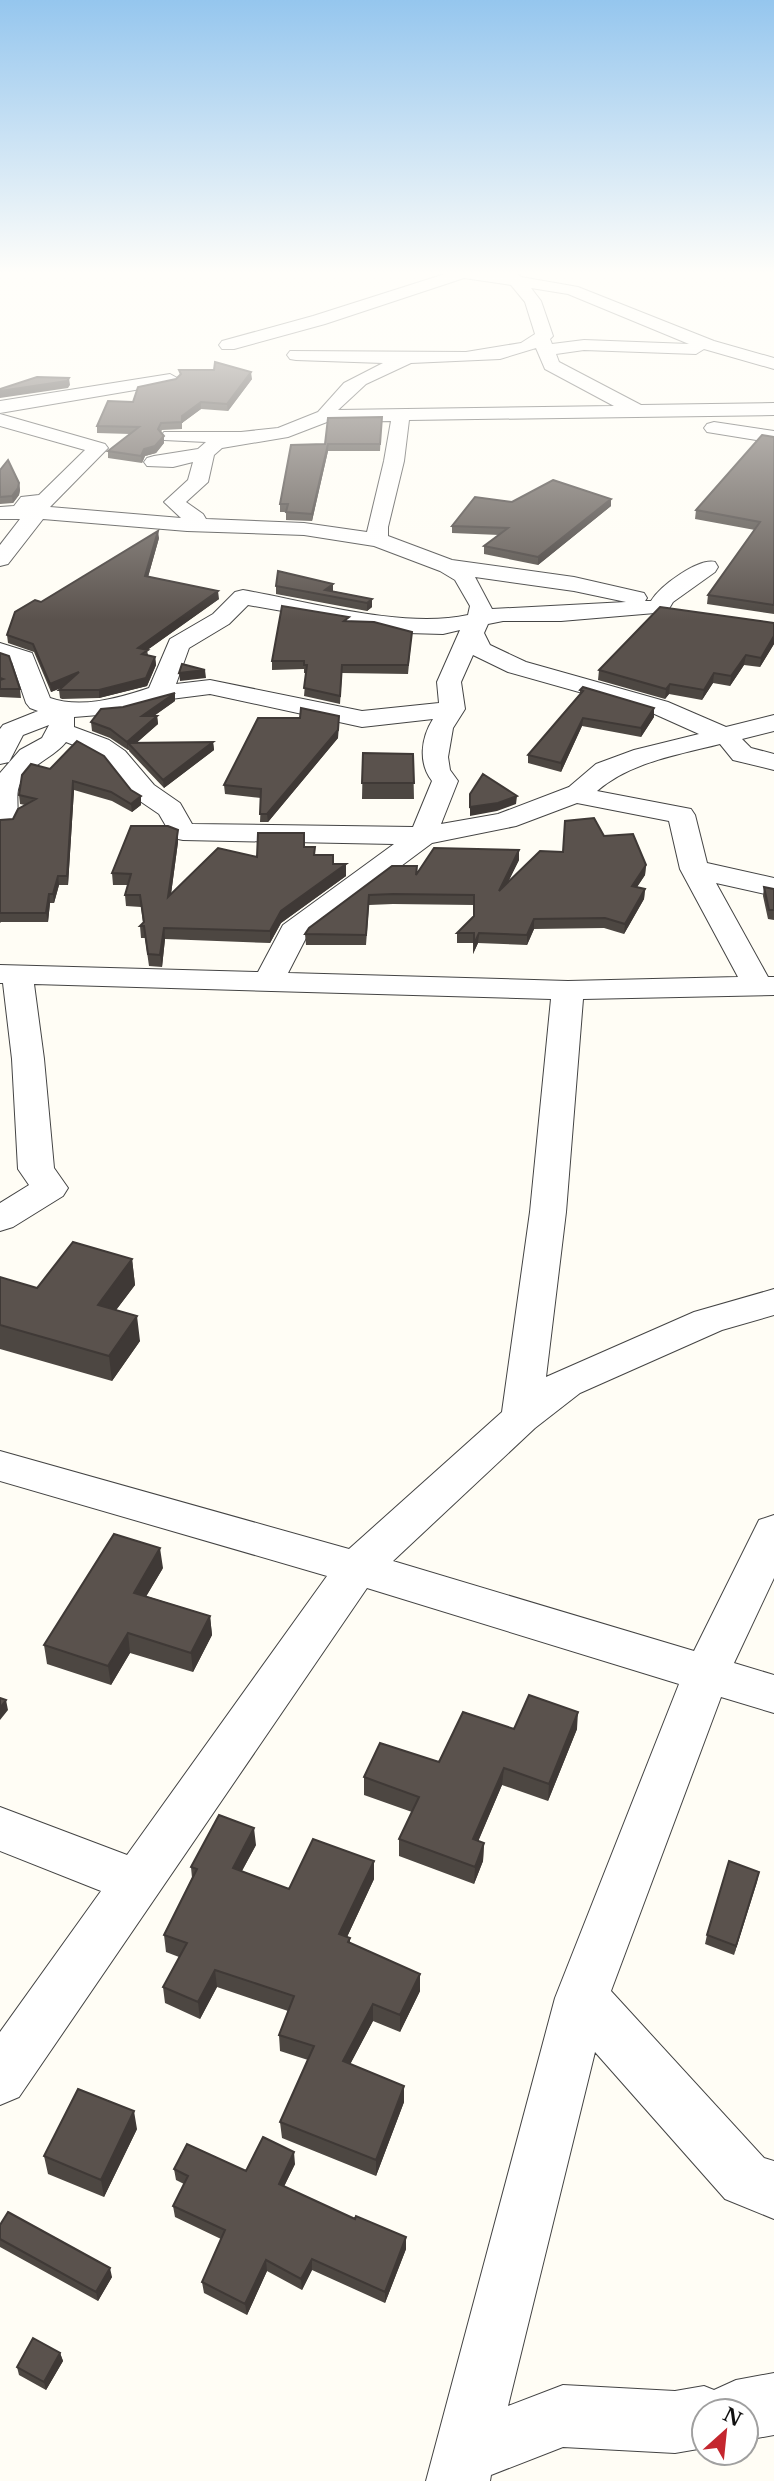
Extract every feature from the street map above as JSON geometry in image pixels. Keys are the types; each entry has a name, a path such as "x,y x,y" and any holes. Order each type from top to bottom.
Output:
{"street":[{"path":"0,417 30,400 101,389"},
{"path":"327,413 340,394 347,389"},
{"path":"378,540 377,527 394,461 404,403 400,389"},
{"path":"596,389 640,412 674,422 774,437"},
{"path":"171,436 250,436 281,433 325,416 404,403 640,412 774,409"},
{"path":"0,417 98,448 44,502 28,501 19,513 0,559"},
{"path":"294,426 306,438 314,440"},
{"path":"154,462 173,461 205,453 215,444 250,436"},
{"path":"187,525 196,518 174,502 198,482 205,453"},
{"path":"19,513 187,525 304,528 378,540 448,566 464,576 481,606 449,682 452,709 440,728 435,757 437,770 445,781 423,836 294,931 268,982"},
{"path":"448,566 574,584 632,597 659,607 685,611"},
{"path":"659,607 664,598 707,567"},
{"path":"159,693 178,643 221,619 325,620 344,615 407,626 443,627 475,625 503,614 561,614 659,607"},
{"path":"475,625 481,650 517,667 659,707 727,737 742,754 774,762"},
{"path":"2,649 23,658 38,702 116,757 144,791 170,809 183,832 423,836 506,820 573,794 605,770 643,756 774,723"},
{"path":"449,682 482,678 517,667"},
{"path":"0,756 6,734 123,705 159,693 210,687 362,719 452,709"},
{"path":"0,818 4,819 5,784 30,756 51,743 62,721"},
{"path":"573,794 681,815 694,869 766,986"},
{"path":"694,869 774,887"},
{"path":"0,1219 50,1188 36,1169 28,1059 8,974 568,990 766,986"},
{"path":"521,1419 548,1212 568,990"},
{"path":"0,2078 357,1567 521,1419 566,1383 708,1321 774,1303"},
{"path":"0,1466 357,1567 774,1694"},
{"path":"460,2468 582,1998 706,1674 774,1532"},
{"path":"0,1829 136,1881"},
{"path":"582,1998 745,2179 774,2190"},
{"path":"460,2468 563,2416 675,2422 690,2419"}],"building":[{"path":"137,389 238,389 227,404 201,402 182,416 182,422 161,423 158,429 164,436 155,446 144,449 141,456 108,451 139,427 97,426 108,401 133,402"},
{"path":"382,417 380,444 328,444 312,514 286,512 288,504 280,504 291,445 325,444 328,418"},
{"path":"762,435 774,437 774,605 708,595 760,522 696,510"},
{"path":"8,460 19,483 18,488 12,496 0,497 0,470"},
{"path":"553,480 611,499 538,557 484,546 508,528 452,526 475,497 512,502"},
{"path":"158,531 145,576 218,591 138,648 148,650 142,654 155,657 146,678 99,690 59,690 79,672 50,684 33,644 7,635 15,612 35,600 41,602"},
{"path":"278,571 333,584 325,590 372,599 367,603 276,586"},
{"path":"282,606 349,617 344,621 374,622 412,632 408,665 342,665 340,696 304,688 307,665 304,665 304,661 272,661"},
{"path":"660,607 774,623 774,636 761,658 746,655 731,676 714,673 704,690 670,684 666,689 599,670"},
{"path":"0,653 9,656 20,689 0,689 0,680 3,679 0,678"},
{"path":"182,664 205,670 179,673"},
{"path":"583,687 654,708 641,728 583,718 561,763 528,755 583,691 580,690"},
{"path":"175,693 142,716 157,716 127,742 110,729 91,722 101,709 123,707"},
{"path":"301,708 339,716 338,730 267,814 260,814 261,789 224,785 258,718 300,718"},
{"path":"77,741 104,756 131,790 141,796 131,804 111,792 73,781 67,876 58,876 53,894 49,894 46,913 0,913 0,820 13,819 18,809 36,799 19,795 22,775 31,764 50,769"},
{"path":"213,742 163,780 128,743"},
{"path":"363,753 413,754 414,783 362,783"},
{"path":"483,774 517,796 498,803 470,807 470,794"},
{"path":"594,818 604,836 633,834 646,865 632,886 645,889 625,924 605,918 534,919 527,935 479,933 474,944 474,933 457,933 474,916 474,895 393,894 369,895 366,935 305,934 309,928 392,866 417,866 416,875 434,848 519,850 499,891 540,851 563,852 565,821"},
{"path":"131,826 168,826 178,830 168,897 218,848 257,857 258,833 304,833 304,847 315,847 314,855 333,855 333,864 346,864 281,911 270,931 164,928 160,955 148,954 144,926 140,926 144,922 140,895 125,895 131,874 112,873"},
{"path":"764,887 774,889 774,910 769,910"},
{"path":"73,1242 132,1259 98,1305 137,1316 109,1356 0,1325 0,1277 37,1288"},
{"path":"114,1534 160,1548 134,1593 210,1616 191,1653 128,1633 108,1666 44,1645"},
{"path":"529,1695 578,1712 549,1784 504,1768 473,1839 484,1843 475,1867 399,1839 419,1797 364,1777 380,1743 439,1762 463,1712 514,1729"},
{"path":"219,1815 254,1828 233,1868 289,1889 313,1839 374,1861 339,1934 350,1938 348,1942 420,1974 400,2015 373,2004 343,2061 404,2086 376,2160 280,2122 314,2046 279,2035 294,1996 215,1970 198,2002 163,1987 187,1943 164,1935 197,1869 191,1867"},
{"path":"729,1861 759,1872 736,1946 707,1935"},
{"path":"78,2089 134,2111 101,2180 44,2156"},
{"path":"263,2137 294,2152 279,2184 355,2219 356,2216 406,2237 385,2292 312,2259 301,2279 266,2260 245,2304 202,2282 225,2230 173,2206 188,2176 174,2169 187,2144 246,2171"},
{"path":"8,2212 110,2268 96,2292 0,2239 0,2225"},
{"path":"33,2338 60,2353 44,2382 17,2367"}]}
